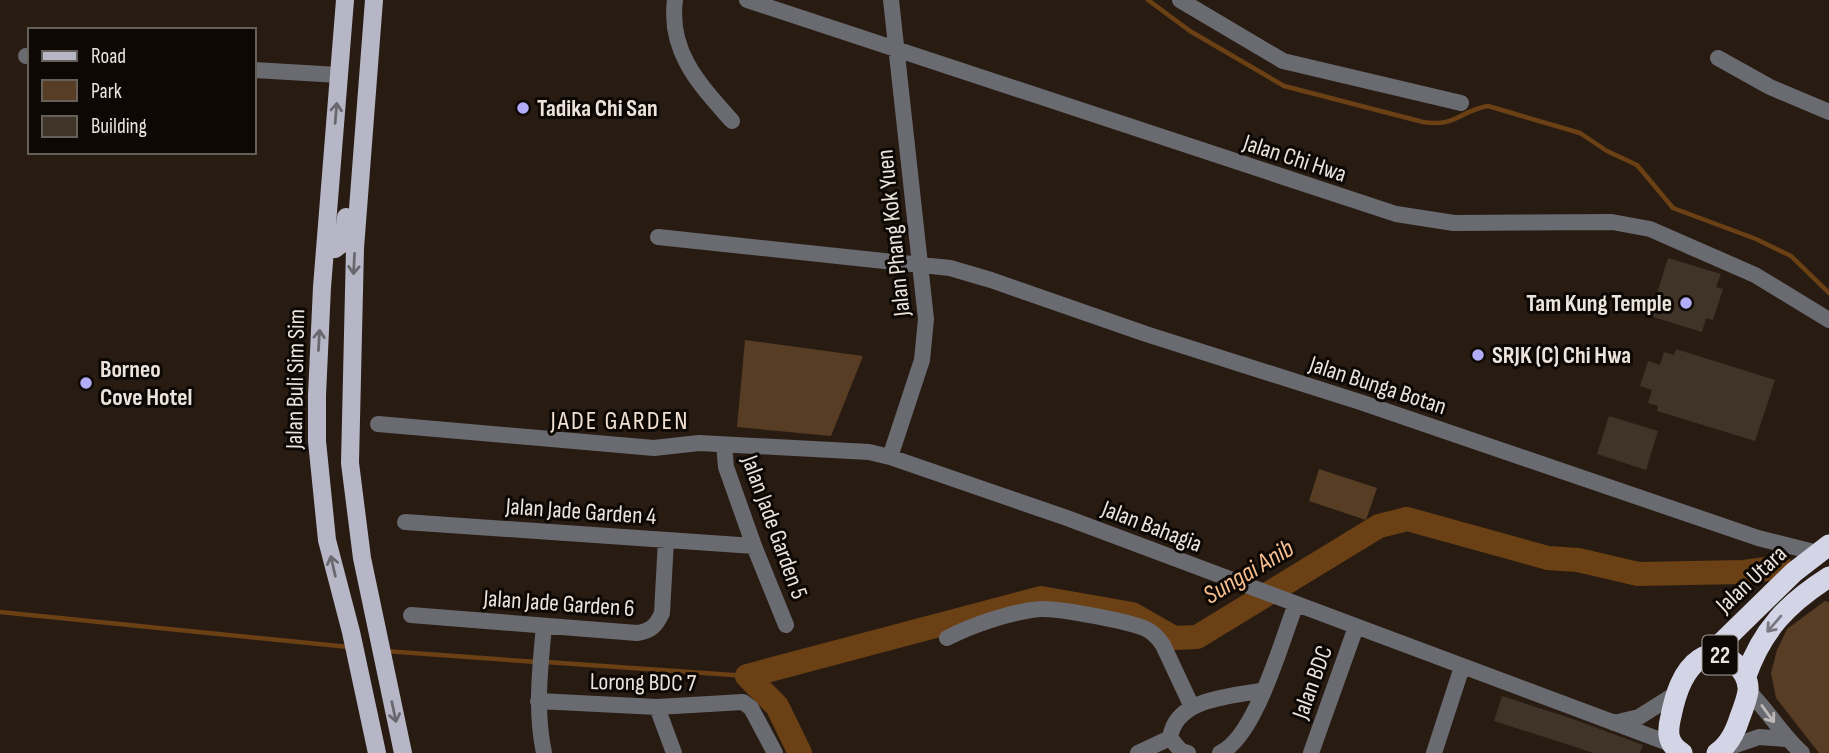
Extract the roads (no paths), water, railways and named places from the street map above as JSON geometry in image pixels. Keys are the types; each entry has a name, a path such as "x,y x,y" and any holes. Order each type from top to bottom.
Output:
{"highway":[{"name":"Jalan Utara","path":"1710,654 1794,572 1824,549"},
{"name":"Jalan Utara","path":"1747,683 1760,642 1774,622 1823,581"},
{"name":"22","path":"1674,749 1668,734 1677,693 1687,673 1698,660 1710,654 1729,660 1747,683 1739,721 1721,751"}],"main road":[{"name":"Jalan Buli Sim Sim","path":"345,0 325,250 317,395 320,482 327,540 351,632 377,753"},
{"path":"374,0 353,288 350,463 362,558 402,753"},
{"path":"325,250 335,249 342,243 348,201 364,150"}],"street":[{"path":"675,0 672,22 679,48 708,94 732,121"},
{"name":"Jalan Chi Hwa","path":"747,0 1371,207 1417,219 1454,223 1612,222 1655,230 1755,275 1829,320"},
{"name":"Jalan Phang Kok Yuen","path":"890,457 924,349 926,319 891,0"},
{"path":"1180,0 1283,61 1461,103"},
{"path":"1718,58 1770,87 1829,112"},
{"path":"256,69 339,75"},
{"name":"Jalan Bunga Botan","path":"658,237 950,268 1360,402 1758,538 1796,548 1824,549"},
{"name":"Jalan Bahagia","path":"378,424 654,448 699,443 869,452 890,457 1067,518 1612,723 1674,749"},
{"name":"Jalan Jade Garden 5","path":"724,445 726,467 786,625"},
{"name":"Jalan Jade Garden 4","path":"405,522 754,546"},
{"name":"Jalan Jade Garden 6","path":"411,615 637,633 649,631 657,624 662,613 666,540"},
{"path":"1220,753 1240,737 1264,690 1289,602"},
{"path":"947,638 973,627 1040,609 1063,610 1139,626 1157,636 1163,645 1192,707"},
{"path":"544,626 537,714 544,753"},
{"name":"Jalan BDC","path":"1311,753 1356,627"},
{"path":"1434,753 1462,667"},
{"path":"1747,683 1786,739 1802,753"},
{"path":"1138,753 1170,738 1174,723 1192,707 1206,701 1264,690"},
{"path":"1612,723 1639,717 1677,693"},
{"name":"Lorong BDC 7","path":"538,701 657,707 712,706 736,702 747,704 775,753"},
{"path":"657,707 674,753"},
{"path":"1721,751 1759,737 1786,739"},
{"path":"1170,738 1181,751 1188,753"}],"waterway":[{"path":"1148,0 1190,31 1284,86 1423,122 1443,122 1488,106 1580,133 1607,151 1637,165 1673,208 1756,239 1791,256 1829,293"},
{"name":"Sungai Anib","path":"747,676 1041,598 1132,614 1174,638 1197,637 1379,526 1407,519 1548,558 1578,560 1638,574 1744,572 1781,567"},
{"path":"0,612 349,647"},
{"path":"385,651 537,662"},
{"path":"546,662 747,676"},
{"path":"747,676 777,706 800,753"}],"place":[{"name":"Tadika Chi San","path":"523,108"},
{"name":"Tam Kung Temple","path":"1686,303"},
{"name":"SRJK (C) Chi Hwa","path":"1478,355"},
{"name":"Borneo Cove Hotel","path":"86,383"}],"district":[{"name":"JADE GARDEN","path":"620,420"}]}
